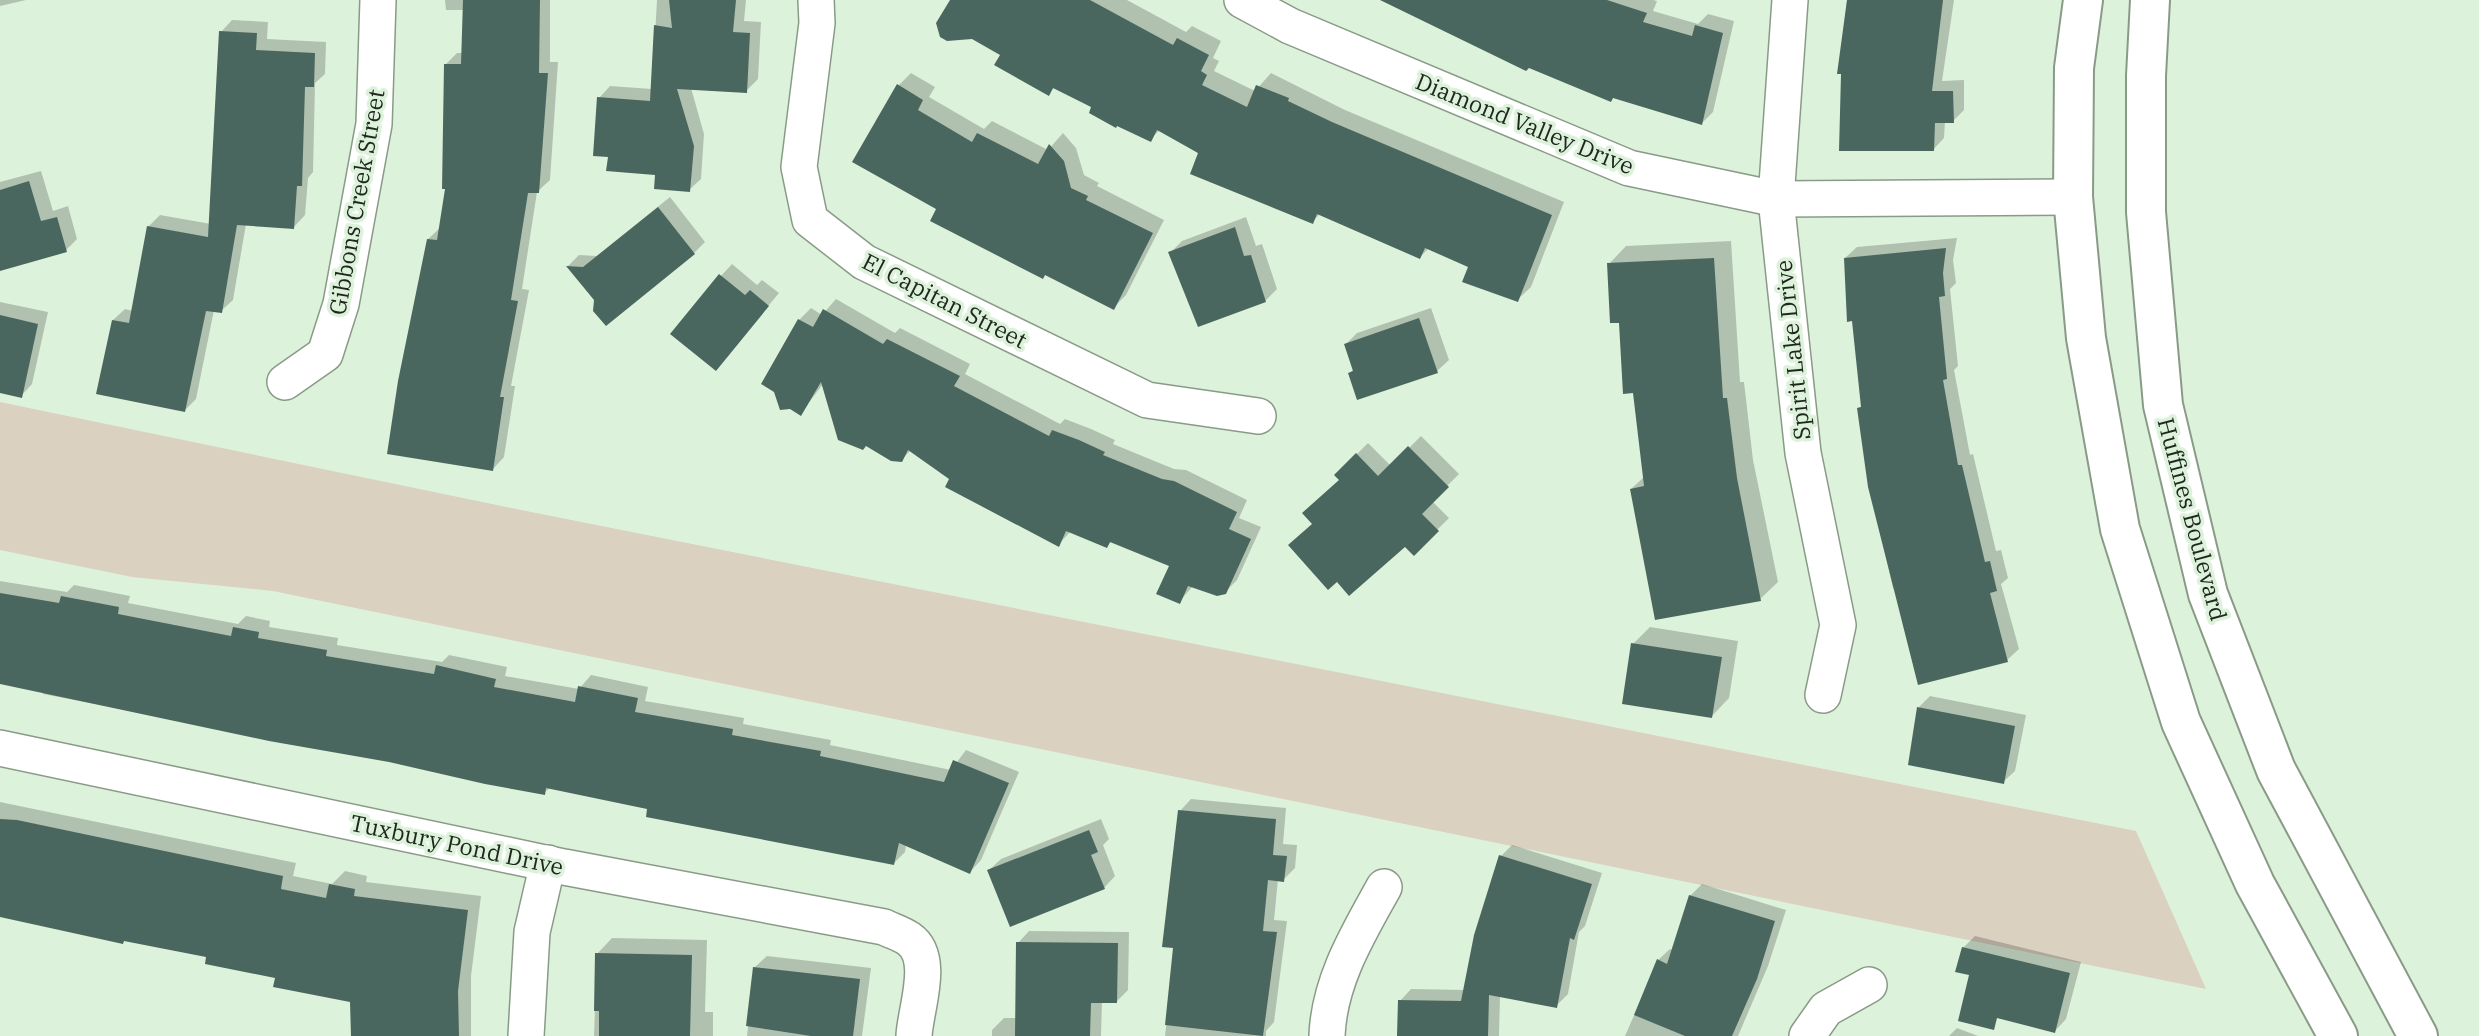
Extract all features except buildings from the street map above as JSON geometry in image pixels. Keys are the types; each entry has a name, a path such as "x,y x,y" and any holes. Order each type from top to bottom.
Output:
{"main road":[{"path":"2083,0 2074,68 2073,197 2086,338 2120,529 2181,722 2255,884 2338,1036"},
{"name":"Huffines Boulevard","path":"2150,0 2146,76 2146,212 2162,391 2208,593 2276,770 2418,1036"}],"street":[{"name":"Gibbons Creek Street","path":"285,382 325,354 341,304 374,124 378,0"},
{"name":"El Capitan Street","path":"816,0 817,23 799,167 810,220 864,262 1147,400 1258,416"},
{"name":"Diamond Valley Drive","path":"1242,0 1290,26 1629,168 1776,199 2073,197"},
{"name":"Spirit Lake Drive","path":"1790,0 1776,199 1802,453 1838,625 1823,695"},
{"name":"Tuxbury Pond Drive","path":"0,748 548,863 884,927 912,941 920,958 924,983 914,1036"},
{"path":"526,1036 532,932 548,863"},
{"path":"1327,1036 1328,1006 1349,950 1384,887"},
{"path":"1807,1036 1826,1009 1869,985"}],"shaded area":[{"path":"0,402 521,510 2136,831 2206,989 273,591 132,577 0,550"}]}
